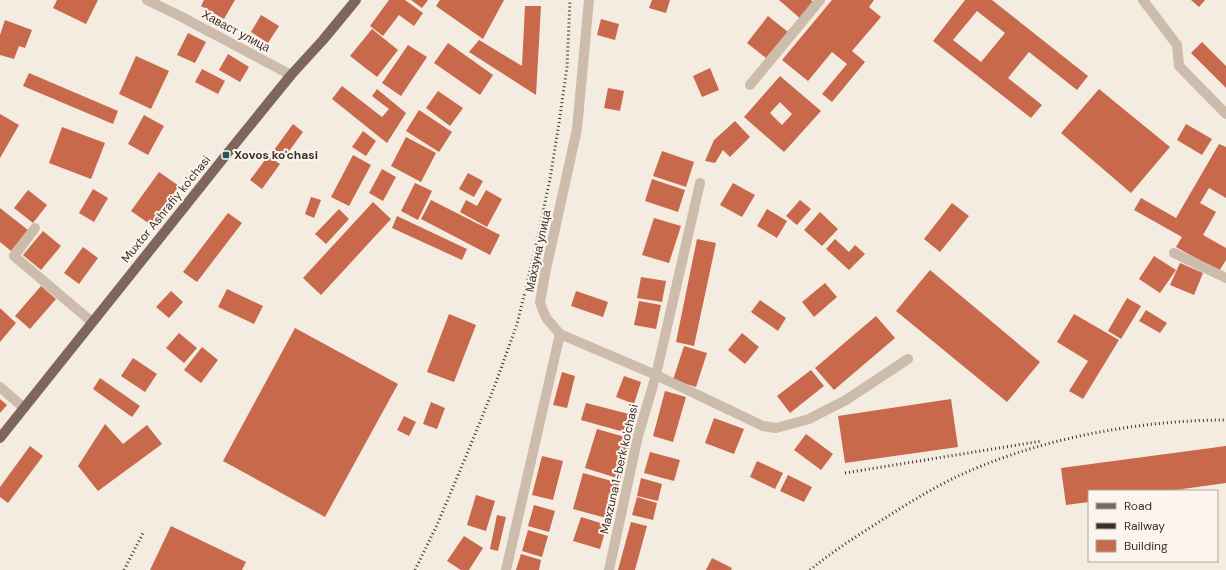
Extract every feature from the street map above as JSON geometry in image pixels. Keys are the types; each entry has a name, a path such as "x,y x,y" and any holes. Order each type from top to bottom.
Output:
{"main road":[{"name":"Muxtor Ashrafiy ko'chasi","path":"0,438 291,75 323,40 356,0"}],"street":[{"name":"Хаваст улица","path":"147,0 291,75"},
{"name":"Махзуна улица","path":"560,334 547,319 540,302 577,129 589,0"},
{"path":"750,85 820,0"},
{"path":"1143,0 1177,46 1179,66 1226,114"},
{"name":"Maxzuna 1-berk ko'chasi","path":"609,570 638,436 656,375 700,183"},
{"path":"35,228 14,256 92,322"},
{"path":"1174,253 1226,278"},
{"path":"506,570 560,334 656,375 763,426 776,428 809,419 827,410 846,400 908,360"},
{"path":"0,387 24,408"}],"building":[{"path":"57,0 98,0 86,24 53,8"},
{"path":"204,0 235,0 224,19 201,6"},
{"path":"389,0 405,0 423,13 414,26 399,15 383,36 370,26"},
{"path":"411,0 428,0 422,8"},
{"path":"440,0 504,0 483,39 436,6"},
{"path":"652,0 670,0 666,13 649,8"},
{"path":"779,0 811,0 816,4 802,20"},
{"path":"832,0 874,0 869,7 881,17 852,51 865,62 832,102 822,94 847,64 832,52 808,81 782,60"},
{"path":"965,0 992,0 1088,76 1077,90 1029,52 1008,78 1042,105 1031,118 933,41","holes":["977,11 1005,33 981,62 953,40"]},
{"path":"1191,0 1205,0 1199,7"},
{"path":"525,6 541,6 536,95 469,52 479,40 522,66"},
{"path":"261,15 279,26 268,43 251,32"},
{"path":"768,16 788,32 766,58 747,43"},
{"path":"601,19 619,24 615,40 597,35"},
{"path":"5,20 32,30 25,48 19,46 14,59 0,55 0,35"},
{"path":"372,29 398,50 377,77 350,56"},
{"path":"188,33 206,42 195,63 177,55"},
{"path":"1202,42 1226,66 1226,88 1191,53"},
{"path":"448,43 493,75 480,95 434,63"},
{"path":"408,45 427,57 401,96 382,83"},
{"path":"228,54 249,67 240,82 219,70"},
{"path":"136,56 169,71 151,109 119,94"},
{"path":"710,68 719,90 702,97 693,76"},
{"path":"202,69 225,81 218,94 195,82"},
{"path":"29,73 118,111 113,124 23,86"},
{"path":"780,76 821,111 784,152 744,117","holes":["780,102 792,114 782,125 770,113"]},
{"path":"342,86 382,117 389,109 372,96 377,89 406,113 387,143 332,99"},
{"path":"608,88 624,91 620,111 604,108"},
{"path":"1099,89 1170,147 1131,193 1061,133"},
{"path":"438,91 463,108 450,126 426,108"},
{"path":"419,110 452,132 439,152 406,131"},
{"path":"0,114 19,125 0,158"},
{"path":"144,115 164,126 148,155 128,144"},
{"path":"735,121 750,137 730,157 723,150 715,163 705,161 714,140"},
{"path":"293,124 303,132 284,158 274,150"},
{"path":"1186,124 1212,139 1202,155 1177,140"},
{"path":"62,127 105,143 91,179 49,163"},
{"path":"363,131 376,141 366,156 352,147"},
{"path":"406,137 436,153 421,182 391,166"},
{"path":"1219,144 1226,147 1226,198 1209,188 1200,203 1216,212 1203,235 1226,248 1226,260 1219,271 1176,247 1182,237 1134,210 1141,198 1176,218"},
{"path":"662,151 694,162 686,187 653,176"},
{"path":"353,155 371,165 349,206 331,197"},
{"path":"268,156 280,164 262,189 250,180"},
{"path":"382,169 396,177 383,201 369,193"},
{"path":"159,172 179,186 151,225 131,211"},
{"path":"468,173 483,181 474,197 459,189"},
{"path":"652,179 685,190 678,212 645,201"},
{"path":"415,183 432,191 418,220 401,211"},
{"path":"733,183 755,195 742,217 720,205"},
{"path":"93,189 108,198 94,222 79,213"},
{"path":"28,190 47,205 33,223 14,208"},
{"path":"486,190 502,199 487,227 460,212 466,200 477,206"},
{"path":"311,197 321,200 314,218 305,214"},
{"path":"431,200 500,235 490,255 421,219"},
{"path":"800,200 811,209 797,225 786,216"},
{"path":"373,202 391,219 321,295 303,278"},
{"path":"952,203 969,216 940,252 924,239"},
{"path":"0,208 28,230 11,251 0,242"},
{"path":"339,209 349,219 326,244 315,234"},
{"path":"767,209 787,221 777,238 757,226"},
{"path":"820,212 838,229 822,246 804,230"},
{"path":"228,213 242,223 197,282 183,272"},
{"path":"397,216 467,249 462,260 392,228"},
{"path":"654,218 681,226 669,263 642,255"},
{"path":"43,231 61,246 41,270 23,255"},
{"path":"697,239 716,243 694,346 676,342"},
{"path":"835,239 849,252 855,245 865,254 849,270 826,249"},
{"path":"83,247 98,258 79,284 64,273"},
{"path":"1154,256 1176,270 1160,293 1139,279"},
{"path":"1180,263 1203,273 1194,295 1170,285"},
{"path":"930,270 1040,362 1007,402 896,311"},
{"path":"641,277 666,281 662,302 637,298"},
{"path":"825,283 837,297 814,317 802,302"},
{"path":"41,286 56,299 30,329 15,316"},
{"path":"227,289 263,306 254,324 218,307"},
{"path":"171,291 183,302 169,318 156,307"},
{"path":"576,291 608,302 603,317 571,306"},
{"path":"1127,298 1141,306 1121,339 1108,331"},
{"path":"760,300 786,318 778,331 751,312"},
{"path":"639,301 661,305 656,329 634,325"},
{"path":"0,308 16,323 0,342"},
{"path":"1146,310 1167,323 1160,333 1139,321"},
{"path":"449,314 476,325 454,382 427,372"},
{"path":"1074,314 1119,340 1083,399 1069,391 1088,361 1057,342"},
{"path":"876,316 895,338 834,390 815,368"},
{"path":"295,328 398,384 325,517 223,461"},
{"path":"179,333 197,348 184,363 166,348"},
{"path":"742,333 759,347 745,364 728,350"},
{"path":"684,346 707,353 696,387 673,380"},
{"path":"202,347 218,360 201,383 184,370"},
{"path":"133,358 157,374 145,392 121,376"},
{"path":"811,370 824,386 790,413 777,396"},
{"path":"562,372 575,376 567,408 553,405"},
{"path":"624,376 641,382 634,404 616,397"},
{"path":"100,378 140,406 132,417 93,389"},
{"path":"665,391 686,397 673,442 653,436"},
{"path":"0,399 7,405 0,413"},
{"path":"951,399 958,447 845,463 838,416"},
{"path":"431,402 445,408 437,429 423,424"},
{"path":"586,403 629,414 624,432 581,420"},
{"path":"404,416 416,422 409,436 397,430"},
{"path":"714,418 744,429 734,454 705,443"},
{"path":"105,424 123,444 147,425 162,444 98,491 78,466"},
{"path":"597,429 632,439 620,479 585,468"},
{"path":"806,434 833,454 821,470 794,450"},
{"path":"30,446 43,456 8,503 0,497 0,487"},
{"path":"1226,446 1226,483 1175,490 1088,490 1088,502 1066,505 1061,468"},
{"path":"650,452 680,460 674,481 644,473"},
{"path":"542,456 563,461 553,500 532,495"},
{"path":"757,461 783,473 775,489 750,477"},
{"path":"583,473 619,483 610,519 573,509"},
{"path":"788,475 812,487 804,502 780,491"},
{"path":"641,478 662,484 658,501 637,496"},
{"path":"476,495 495,501 486,531 467,525"},
{"path":"637,497 657,503 653,520 632,515"},
{"path":"534,505 555,511 549,532 528,526"},
{"path":"497,515 506,517 498,551 490,549"},
{"path":"581,517 607,525 600,549 573,541"},
{"path":"631,522 647,526 635,570 618,570"},
{"path":"171,526 246,562 242,570 150,570"},
{"path":"528,530 548,536 542,557 522,551"},
{"path":"464,536 483,548 469,570 461,570 447,561"},
{"path":"521,554 541,560 539,570 516,570"},
{"path":"712,558 732,568 731,570 706,570"}],"railway":[{"path":"415,570 437,525 467,454 495,385 517,324 534,255 550,179 567,67 570,0"},
{"path":"810,570 827,556 907,504 932,489 981,466 1049,443 1120,428 1192,421 1226,420"},
{"path":"845,473 1042,441"},
{"path":"124,570 143,533"}],"place":[{"name":"Xovos ko'chasi","path":"226,155"}]}
